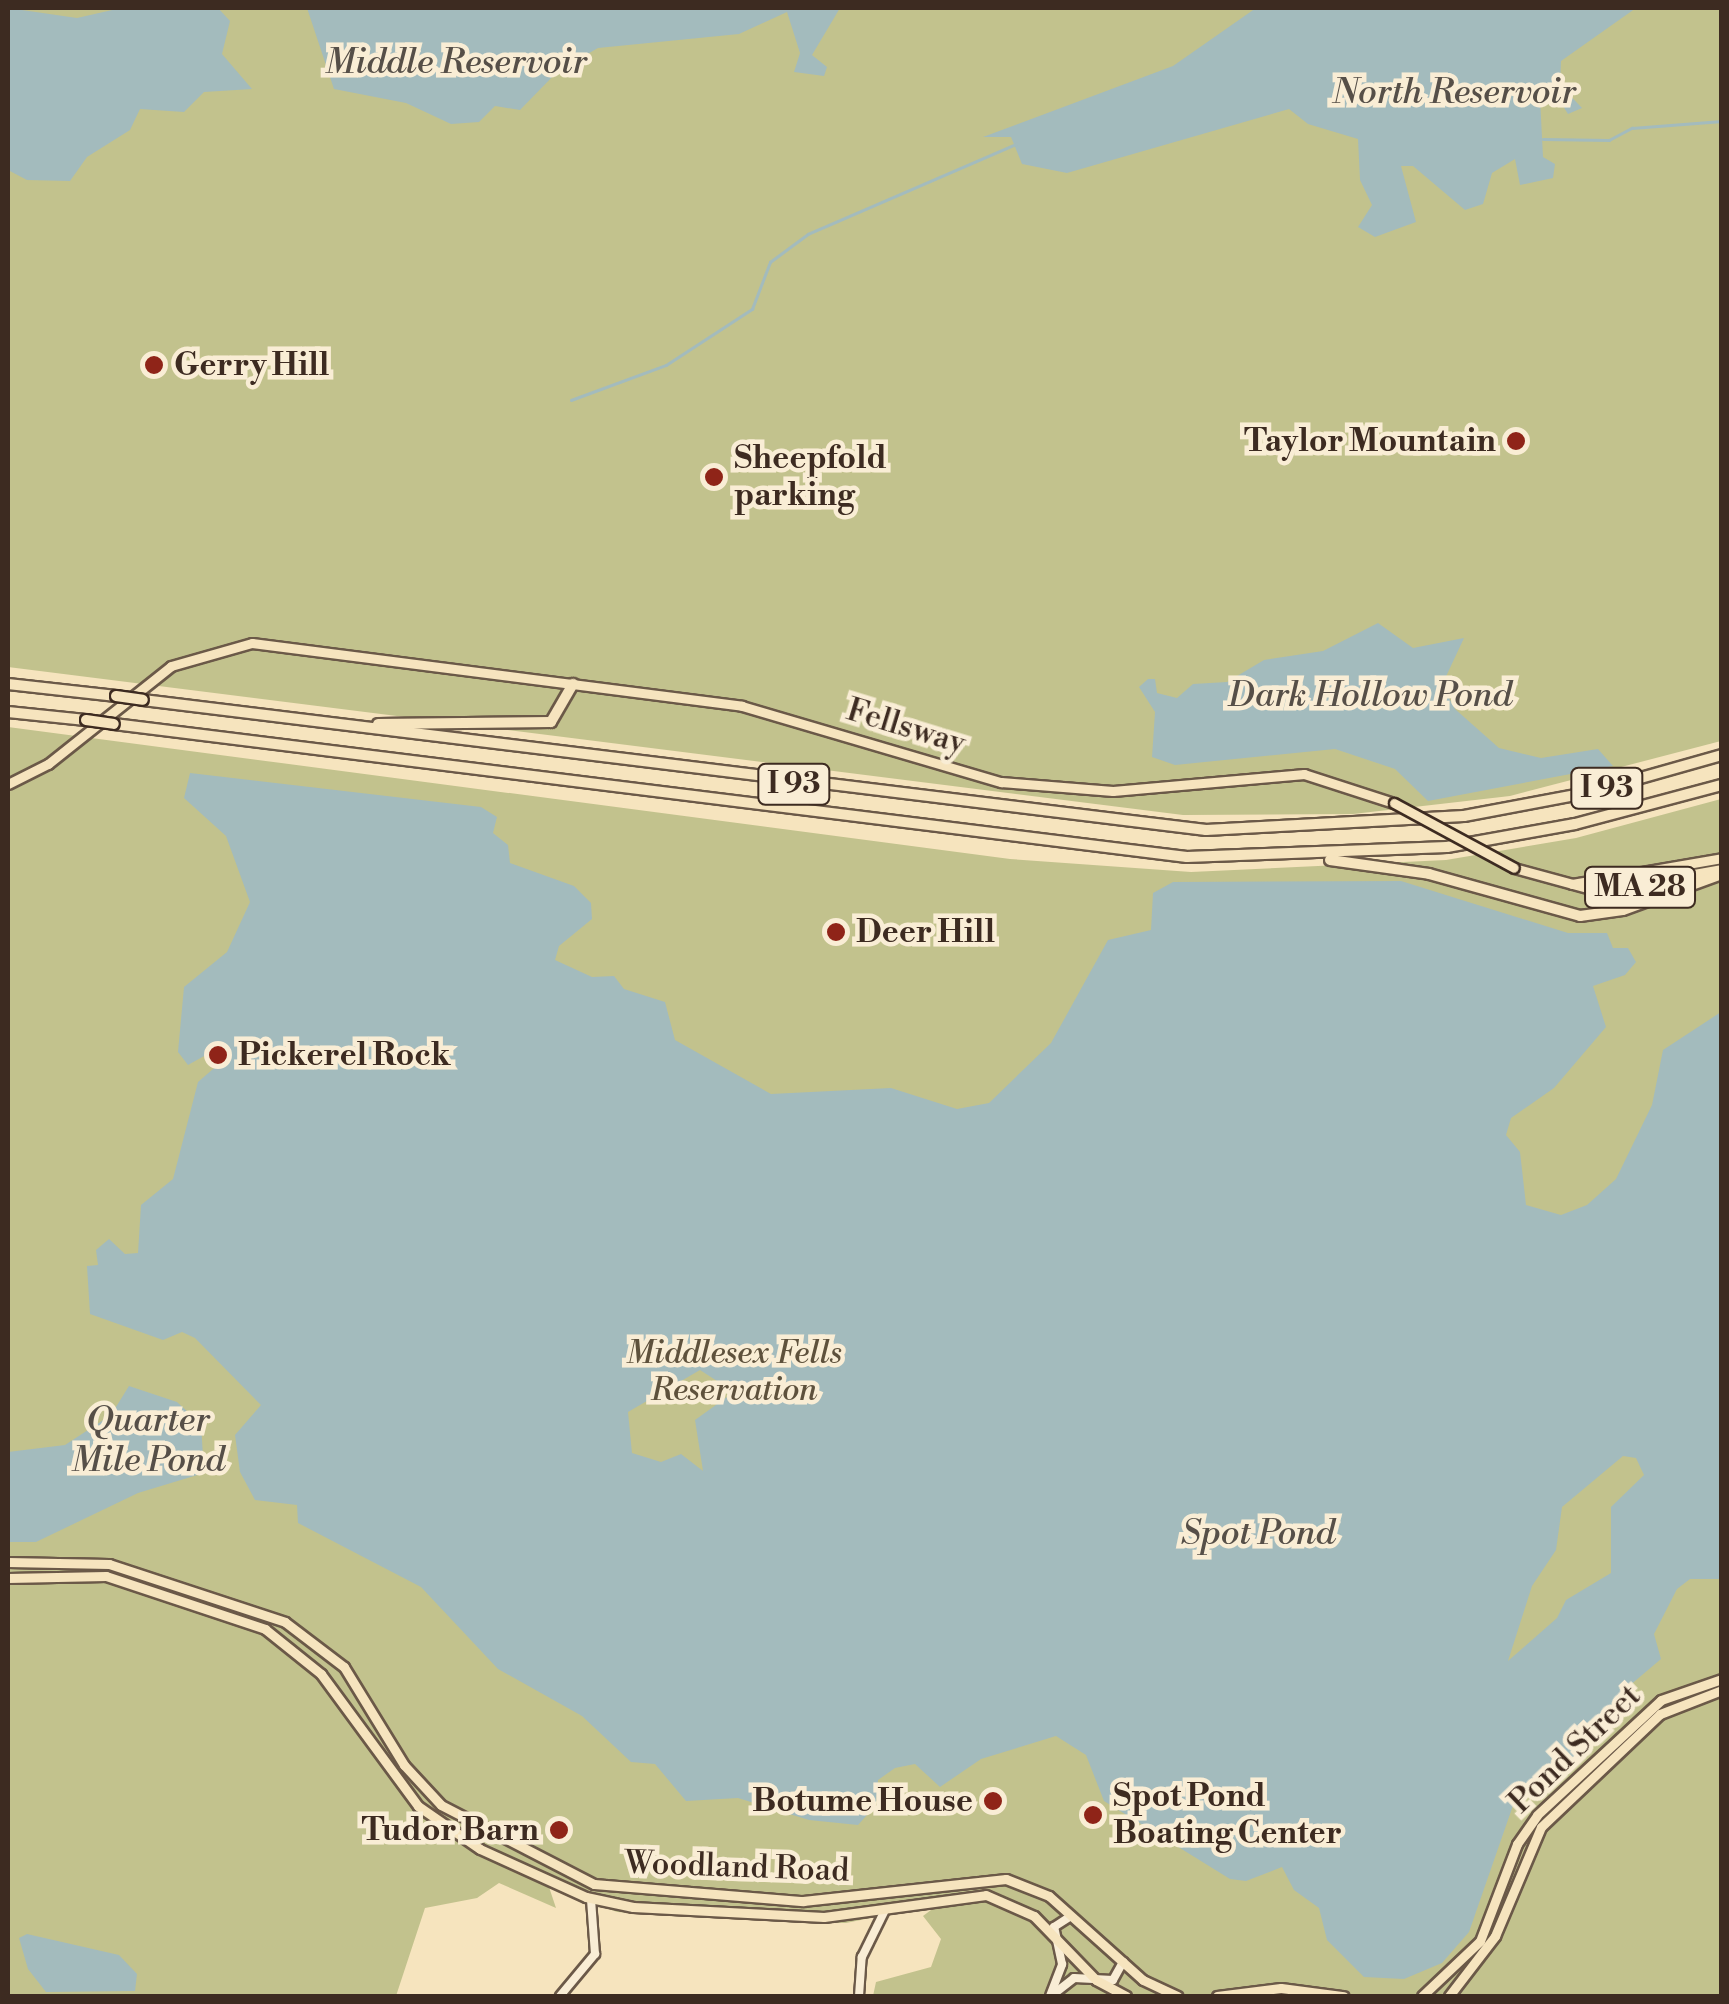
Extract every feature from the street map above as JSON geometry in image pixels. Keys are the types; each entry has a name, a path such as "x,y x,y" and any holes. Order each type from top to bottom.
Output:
{"highway":[{"name":"I 93","path":"8,684 1051,817 1232,830 1490,812 1722,756"},
{"path":"348,726 551,722 573,684"},
{"name":"I 93","path":"8,712 1083,849 1314,857 1525,834 1722,785"},
{"path":"1314,857 1429,874 1568,915 1623,910 1722,872"}],"main road":[{"name":"Fellsway","path":"8,784 48,764 165,669 218,647 272,644 776,713 1001,782 1113,791 1304,774 1394,802 1514,868 1558,884 1615,891 1722,872"},
{"name":"Fellsway","path":"1558,884 1722,858"},
{"name":"Woodland Road","path":"8,1562 109,1564 286,1622 344,1667 404,1765 450,1813 610,1889 823,1900 995,1878 1036,1889 1073,1916 1123,1962 1177,1996"},
{"name":"Woodland Road","path":"8,1578 118,1578 277,1636 321,1674 409,1797 446,1829 591,1899 816,1917 986,1895 1028,1912 1096,1980 1126,1996"},
{"path":"277,1636 286,1622"},
{"name":"Pond Street","path":"1422,1996 1437,1994 1480,1941 1517,1844 1537,1815 1661,1700 1722,1679"},
{"name":"Pond Street","path":"1450,1996 1495,1936 1541,1828 1660,1714 1722,1690"},
{"path":"361,1731 379,1720"},
{"path":"1217,1996 1281,1988 1343,1996"}],"street":[{"path":"560,1996 596,1954 591,1899"},
{"path":"859,1996 862,1958 885,1910"},
{"path":"1051,1996 1062,1967 1056,1922 1073,1916"},
{"path":"1051,1996 1072,1979 1115,1978 1123,1962"}],"green space":[{"path":"8,8 1721,8 1721,741 1510,796 1353,814 1183,815 8,667"},
{"name":"Spot Pond","path":"8,727 1010,859 1191,872 1446,860 1576,838 1721,799 1721,1996 873,1996 876,1982 931,1967 941,1939 923,1916 939,1904 846,1923 803,1923 617,1912 549,1887 556,1908 499,1883 477,1898 425,1908 396,1996 8,1996"}],"water":[{"path":"8,8 77,18 121,8 218,8 230,21 222,54 252,89 204,92 184,112 140,109 130,130 87,157 70,181 27,180 8,170"},
{"name":"Middle Reservoir","path":"307,8 840,8 812,55 827,67 824,76 794,72 800,53 787,12 739,34 598,48 558,71 520,110 495,106 479,122 451,124 406,103 334,89"},
{"name":"North Reservoir","path":"1256,8 1636,8 1561,61 1560,85 1582,108 1568,114 1556,95 1540,98 1543,157 1555,164 1553,178 1520,185 1515,159 1492,173 1483,204 1465,210 1413,166 1401,166 1416,222 1375,237 1358,227 1372,205 1360,180 1358,139 1308,124 1289,109 1067,173 1022,164 1011,137 983,137 1173,66"},
{"name":"Dark Hollow Pond","path":"1378,623 1413,648 1464,638 1442,685 1455,709 1499,748 1541,758 1598,749 1613,766 1428,801 1395,769 1335,749 1175,765 1152,757 1155,712 1139,687 1148,679 1155,679 1157,693 1177,698 1193,684 1227,682 1264,660 1323,651"},
{"name":"Spot Pond","path":"190,773 481,807 497,817 493,833 508,845 510,863 574,886 591,903 592,919 559,946 555,960 592,977 614,976 624,989 665,1002 675,1040 771,1094 891,1088 957,1109 989,1103 1051,1043 1108,940 1151,930 1153,893 1173,882 1401,881 1568,933 1607,933 1613,948 1628,948 1636,962 1625,975 1593,986 1606,1027 1554,1088 1511,1118 1506,1135 1520,1152 1526,1205 1561,1215 1587,1205 1616,1179 1652,1105 1663,1050 1721,1012 1721,1579 1690,1579 1677,1589 1654,1634 1661,1659 1622,1692 1616,1717 1564,1766 1517,1794 1469,1932 1442,1963 1404,1979 1364,1977 1327,1940 1319,1908 1294,1890 1282,1867 1246,1881 1230,1879 1104,1801 1086,1755 1056,1736 981,1759 940,1787 915,1764 895,1768 878,1780 876,1805 858,1825 809,1820 738,1798 686,1801 655,1764 631,1762 582,1716 498,1669 421,1587 298,1523 297,1505 255,1500 240,1472 235,1435 261,1405 195,1338 182,1332 163,1340 90,1314 87,1266 98,1265 96,1250 109,1239 125,1254 138,1253 141,1205 173,1179 198,1082 227,1057 222,1046 188,1065 178,1052 184,987 227,952 250,902 226,836 184,798","holes":["700,1370 734,1392 695,1420 703,1471 681,1454 661,1462 632,1453 628,1412","1623,1456 1636,1458 1644,1475 1611,1507 1611,1573 1566,1600 1557,1618 1508,1661 1532,1586 1556,1550 1562,1507"]},
{"name":"Quarter Mile Pond","path":"129,1386 177,1402 201,1424 204,1473 138,1493 36,1542 8,1542 8,1452 65,1445 111,1415"},
{"path":"27,1934 119,1955 137,1974 135,1991 46,1992 28,1969 19,1938"}],"waterway":[{"path":"1543,139 1609,140 1632,128 1722,121"},
{"path":"571,400 666,365 752,309 770,262 808,234 1016,144"}],"place":[{"name":"Gerry Hill","path":"154,365"},
{"name":"Taylor Mountain","path":"1516,441"},
{"name":"Sheepfold parking","path":"714,477"},
{"name":"Deer Hill","path":"836,932"},
{"name":"Pickerel Rock","path":"218,1055"},
{"name":"Botume House","path":"993,1801"},
{"name":"Spot Pond Boating Center","path":"1093,1815"},
{"name":"Tudor Barn","path":"559,1830"}],"park label":[{"name":"Middlesex Fells Reservation","path":"734,1372"}]}
